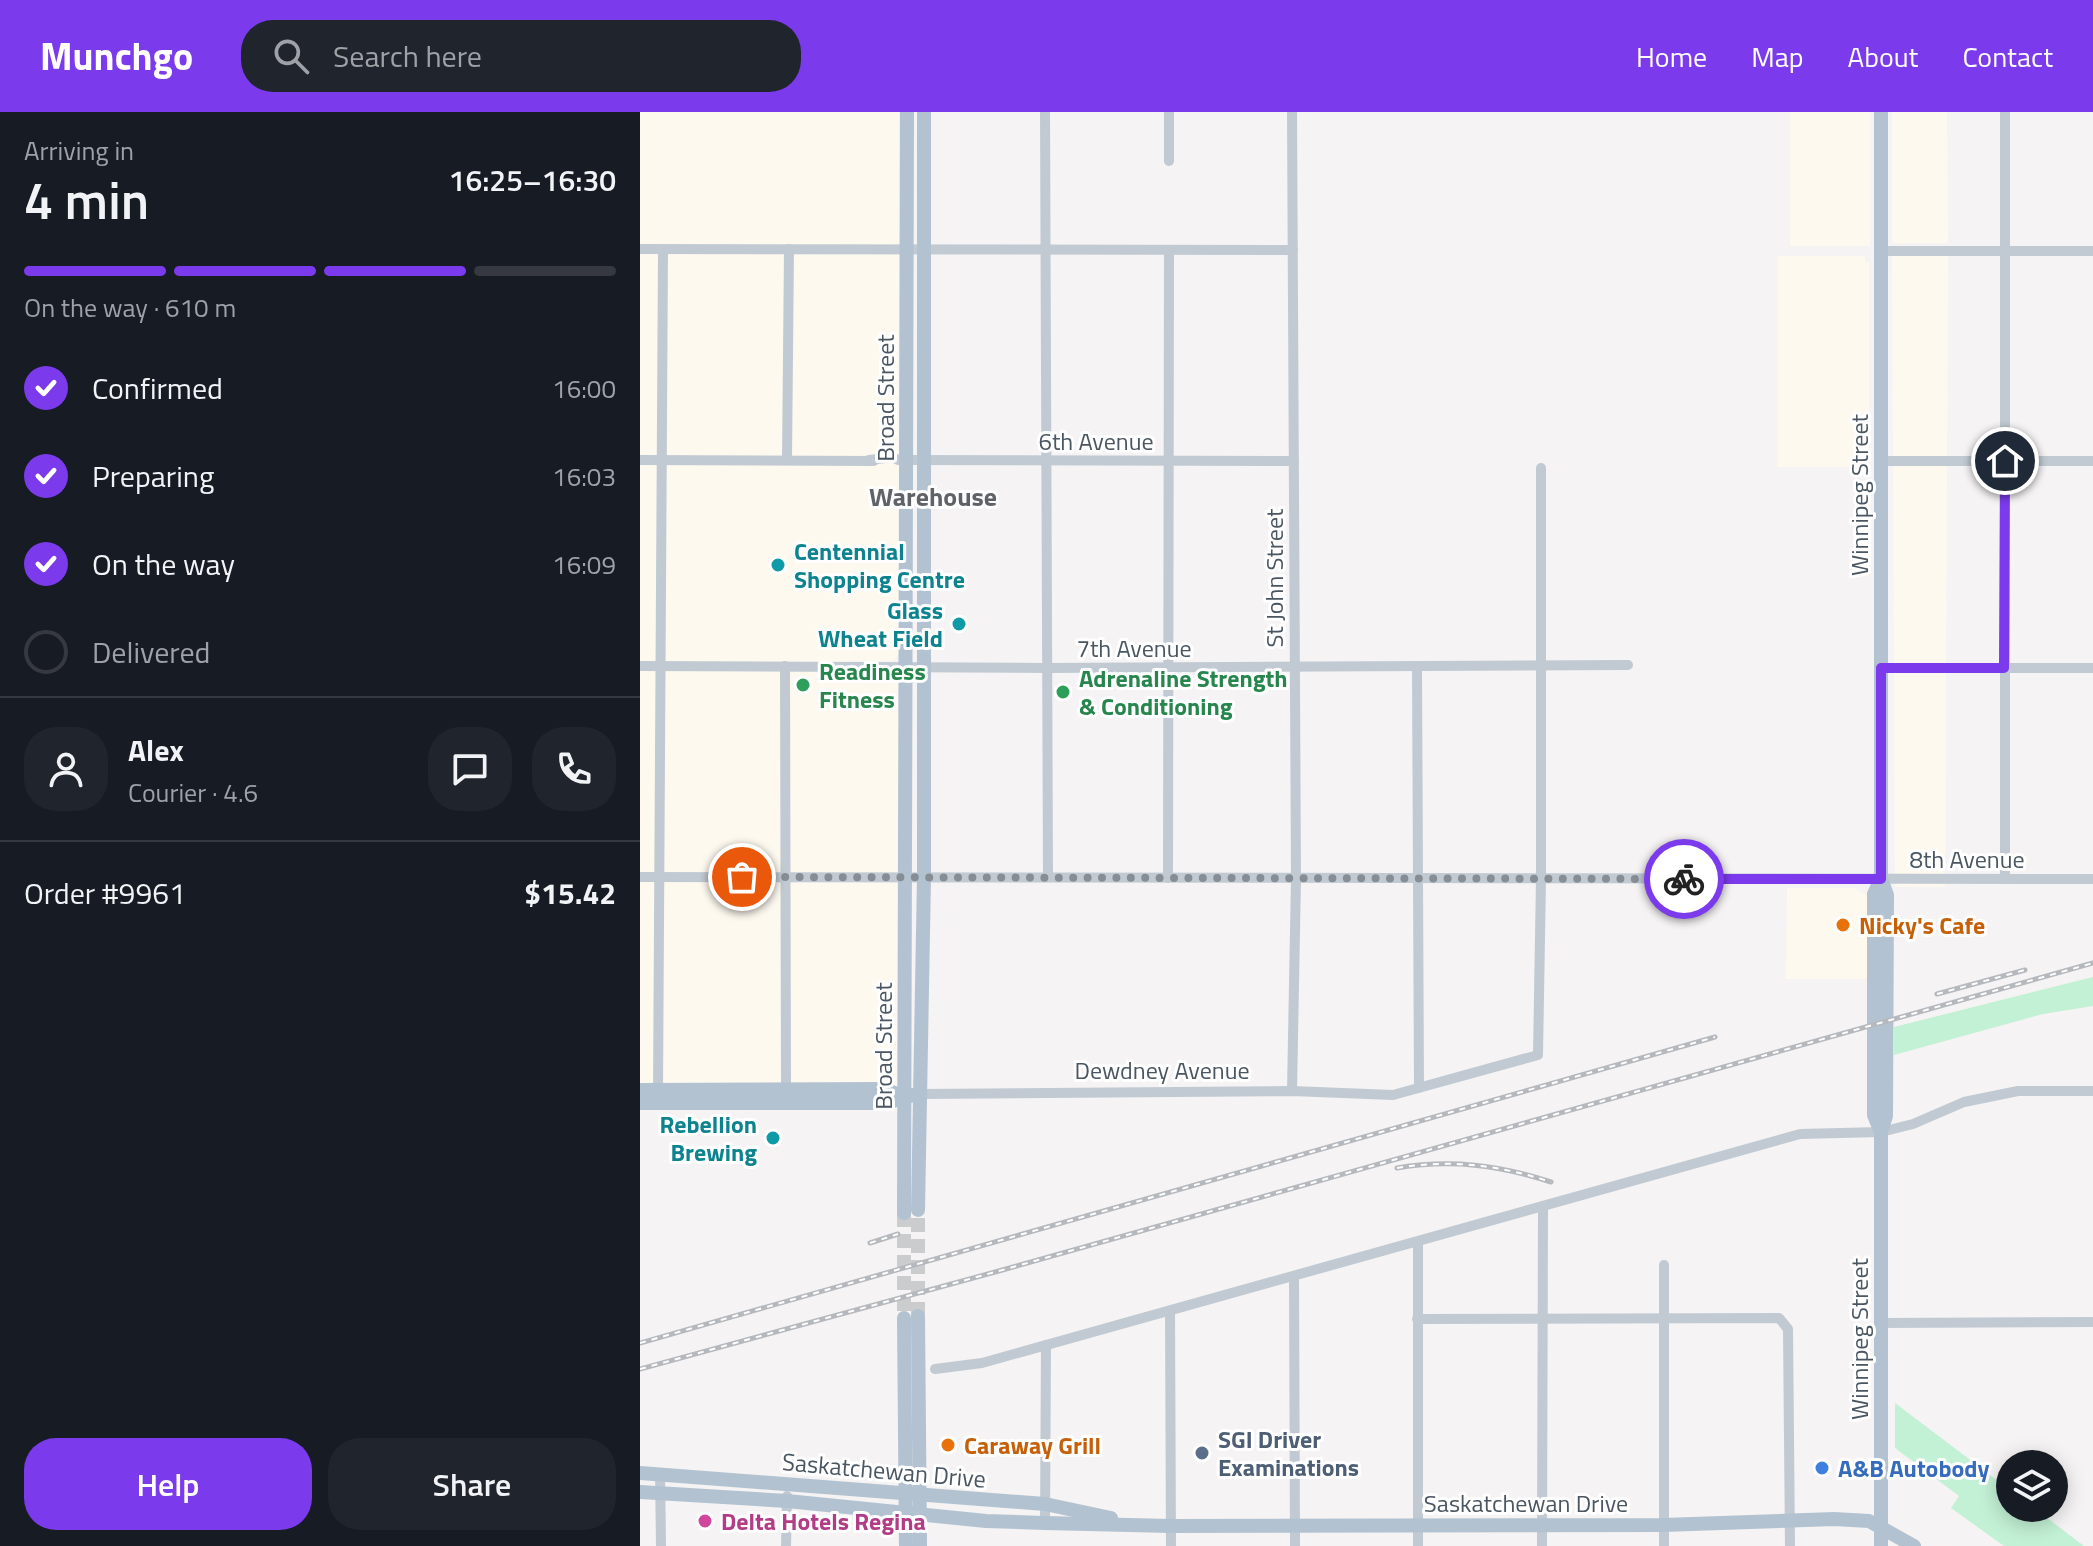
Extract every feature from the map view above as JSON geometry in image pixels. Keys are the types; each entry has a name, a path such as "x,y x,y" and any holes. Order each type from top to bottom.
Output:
{"main road":[{"name":"Broad Street","path":"907,112 909,460 905,1097 911,1211 921,1094 924,877 923,667 909,460 924,251 924,112"},
{"name":"Winnipeg Street","path":"1881,112 1881,879 1874,894 1874,1115 1881,1132 1881,1546"},
{"name":"Dewdney Avenue","path":"640,1103 658,1097 786,1089 884,1089 905,1097"},
{"name":"Dewdney Avenue","path":"640,1090 658,1097 886,1103 921,1094"},
{"path":"906,1546 913,1513 920,1496 911,1317 905,1494 913,1513 920,1546"},
{"name":"Saskatchewan Drive","path":"640,1473 1045,1504 1171,1526"},
{"name":"Saskatchewan Drive","path":"640,1492 1045,1523 1171,1526 1663,1525 1790,1520 1869,1521 1881,1525"},
{"path":"1881,1525 1914,1546"}],"street":[{"path":"1045,112 1048,877"},
{"path":"1169,112 1169,161"},
{"name":"St John Street","path":"1292,112 1296,878 1292,1091"},
{"path":"2005,112 2005,879"},
{"path":"640,249 1293,250"},
{"path":"787,460 789,249"},
{"path":"658,1097 663,250"},
{"path":"1168,878 1169,250"},
{"path":"1880,251 2093,251"},
{"name":"6th Avenue","path":"640,460 869,460 893,457 909,460 1294,461"},
{"path":"1881,461 2093,461"},
{"path":"1541,468 1541,878"},
{"name":"7th Avenue","path":"640,666 1295,668 1628,665"},
{"path":"785,666 786,1089"},
{"path":"1417,667 1419,1088"},
{"path":"1881,668 2093,668"},
{"name":"8th Avenue","path":"640,877 2093,879"},
{"name":"Dewdney Avenue","path":"921,1094 1292,1091 1393,1095 1538,1055 1541,878"},
{"path":"935,1369 982,1363 1800,1134 1881,1132 1913,1124 1964,1102 2018,1091 2093,1091"},
{"path":"1542,1546 1543,1206"},
{"path":"1418,1242 1418,1546"},
{"path":"1664,1265 1664,1546"},
{"path":"1294,1277 1295,1546"},
{"path":"1170,1311 1171,1546"},
{"path":"1417,1319 1779,1318 1788,1329 1790,1546"},
{"path":"1881,1323 2093,1322"},
{"path":"1045,1523 1046,1345"},
{"path":"660,1473 661,1546"},
{"path":"786,1546 787,1484"}],"shaded area":[{"path":"640,112 899,112 899,653 894,661 851,661 850,677 894,677 899,681 901,1084 640,1087"},
{"path":"1790,112 1870,112 1870,246 1790,246"},
{"path":"1892,112 1947,112 1948,243 1892,243"},
{"path":"1892,255 1948,255 1945,887 1895,887"},
{"path":"1778,256 1865,256 1865,262 1869,262 1869,467 1778,467"},
{"path":"1787,888 1854,888 1868,897 1869,979 1786,979"}],"green space":[{"path":"2093,977 2093,1006 2043,1014 1894,1055 1894,1027"},
{"path":"1895,1403 1996,1479 1996,1522 2052,1522 2084,1546 2004,1546 1951,1508 1959,1496 1895,1448"}],"tunnel":[{"path":"918,1210 918,1316"},
{"path":"904,1213 904,1318"}],"railway":[{"path":"640,1369 2093,963"},
{"path":"1937,994 2025,970"},
{"path":"640,1343 1715,1037"},
{"path":"1397,1168 1437,1164 1475,1165 1513,1171 1551,1182"},
{"path":"870,1243 898,1234"}],"way so far":[{"path":"742,877 1684,879"}],"place":[{"name":"Centennial Shopping Centre","path":"778,565"},
{"name":"Glass Wheat Field","path":"959,624"},
{"name":"Readiness Fitness","path":"803,685"},
{"name":"Adrenaline Strength & Conditioning","path":"1063,692"},
{"name":"Nicky's Cafe","path":"1843,925"},
{"name":"Rebellion Brewing","path":"773,1138"},
{"name":"Caraway Grill","path":"948,1445"},
{"name":"SGI Driver Examinations","path":"1202,1453"},
{"name":"A&B Autobody","path":"1822,1468"},
{"name":"Delta Hotels Regina","path":"705,1521"}],"district":[{"name":"Warehouse","path":"933,496"}],"route":[{"path":"1684,879 1881,879 1881,668 2004,668 2005,461"}]}
